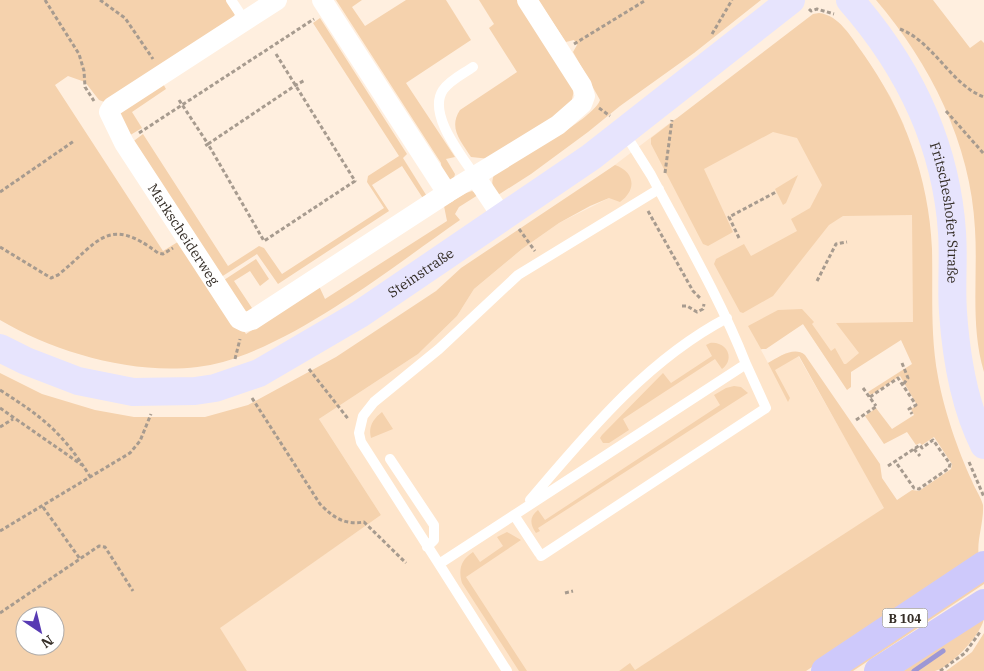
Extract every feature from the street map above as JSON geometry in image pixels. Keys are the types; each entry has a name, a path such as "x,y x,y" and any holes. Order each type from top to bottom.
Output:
{"main road":[{"name":"B 104","path":"825,671 984,565"},
{"name":"B 104","path":"878,671 984,603"}],"street":[{"path":"109,112 112,107 277,0"},
{"path":"245,322 252,320 447,193 558,125 582,104 584,91 527,0"},
{"name":"Steinstraße","path":"0,348 26,361 78,381 104,387 154,392 174,393 216,388 259,373 360,314 510,222 624,132 799,3"},
{"path":"325,4 447,193"},
{"name":"Fritscheshofer Straße","path":"844,8 883,41 900,66 926,119 938,153 950,217 952,312 959,360 972,412 975,449"},
{"name":"Markscheiderweg","path":"109,112 124,143 239,319 245,322"},
{"path":"475,176 510,222"}],"lane":[{"path":"231,0 245,21"},
{"path":"473,66 451,81 442,91 438,102 439,114 446,130 475,176"},
{"path":"518,512 540,554 766,408 727,318 642,158 624,132"},
{"path":"507,671 361,442 359,433 363,416 374,402 439,349 518,274 541,258 659,189"},
{"path":"518,512 588,432 656,366 699,334 727,318"},
{"path":"439,564 746,364"},
{"path":"390,459 434,525 434,540 427,548"}],"path":[{"path":"45,0 79,54 84,71 85,87 97,106 109,112"},
{"path":"100,0 125,18 163,74"},
{"path":"560,52 646,0"},
{"path":"707,41 732,0"},
{"path":"799,3 811,11 844,8"},
{"path":"124,143 308,23 325,4"},
{"path":"304,17 308,23"},
{"path":"893,26 907,31 923,43 966,86 984,97"},
{"path":"272,39 275,44"},
{"path":"179,100 264,241 355,181 276,54"},
{"path":"239,60 242,66"},
{"path":"206,145 305,80"},
{"path":"205,83 208,88"},
{"path":"944,109 984,154"},
{"path":"659,189 666,170 672,117"},
{"path":"0,192 74,141"},
{"path":"739,238 728,217 743,207 776,192"},
{"path":"642,199 693,291 704,305 697,312 687,306 682,306"},
{"path":"305,214 308,220"},
{"path":"510,222 541,258"},
{"path":"0,247 51,278 105,236 117,232 131,236 163,254 186,238"},
{"path":"817,281 836,244 847,242"},
{"path":"235,364 237,346 245,322"},
{"path":"902,363 908,378 902,385"},
{"path":"309,370 359,433"},
{"path":"870,397 898,378 916,405 909,409 912,414"},
{"path":"856,420 876,406 864,388"},
{"path":"0,390 56,429 73,449 91,478"},
{"path":"0,530 43,507 130,453 140,442 146,430 154,392"},
{"path":"252,398 320,504 334,518 350,524 364,522 406,563"},
{"path":"0,408 13,419 83,466"},
{"path":"0,427 13,419"},
{"path":"888,466 895,461 920,445 922,448 933,440 950,464 949,468 919,489 914,488 895,461"},
{"path":"914,449 920,456"},
{"path":"975,449 984,496"},
{"path":"43,507 80,560"},
{"path":"0,613 99,546 105,547 133,591"},
{"path":"565,593 573,591"},
{"path":"940,671 965,653 984,626"}],"shaded area":[{"path":"0,0 226,0 235,14 230,24 107,103 99,100 85,82 68,76 55,85 163,251 181,240 246,334 319,286 325,299 447,221 444,206 472,191 478,195 459,207 455,214 460,220 346,300 284,336 254,351 223,362 196,367 167,369 138,367 108,362 79,354 24,333 0,320"},
{"path":"336,0 362,0 352,7 365,26 406,0 446,0 471,40 406,83 455,157 446,159 455,174 453,182 442,175 441,163"},
{"path":"479,0 519,0 574,90 571,104 565,111 490,159 471,157 457,134 455,123 460,110 517,72 489,28 494,24"},
{"path":"538,0 761,0 588,132 531,174 498,195 492,184 495,172 584,118 595,108 600,100 573,52 577,45 574,40 566,42"},
{"path":"876,0 933,0 970,48 981,40 984,43 984,372 977,337 975,229 972,197 965,166 956,136 930,78 896,24"},
{"path":"819,13 833,18 844,28 877,74 902,121 920,171 930,222 935,361 952,430 983,505 978,545 979,557 806,671 619,671 630,663 635,670 884,508 799,356 775,370 790,398 788,402 768,363 791,352 805,355 880,464 882,478 897,500 912,490 919,491 951,469 952,464 934,437 922,445 920,443 916,445 907,432 884,444 865,416 876,408 892,429 914,415 911,409 917,405 900,376 871,395 868,392 912,364 901,340 851,372 851,387 847,390 803,324 766,349 761,349 748,326 778,310 802,309 814,322 812,324 831,351 835,348 844,364 846,364 859,353 836,323 913,322 912,215 843,216 829,225 773,296 743,313 740,312 714,264 716,259 744,244 751,256 797,231 791,219 810,208 822,185 797,138 773,132 704,169 733,232 708,246 703,244 651,144 651,138 813,14"},
{"path":"320,18 407,154 403,158 428,198 424,200 402,166 372,185 389,211 278,284 257,254 218,279 131,143 143,134 228,266 259,246 264,248 282,274 384,208 367,182 368,176 399,156 313,23"},
{"path":"864,55 890,96 904,125 928,319 849,364 834,370 803,324 761,350 768,363 786,353 796,352 885,508 634,671 630,664 619,671 247,671 219,628 381,515 319,419 418,354 457,316 474,289 522,249 559,223 609,198 603,174 675,119"},
{"path":"162,82 166,89 132,112 142,128 127,137 116,111"},
{"path":"615,165 627,172 630,177 631,187 620,202 609,198 590,206 559,223 522,249 474,289 457,316 418,354 319,419 381,515 220,628 247,671 0,671 0,373 42,394 95,410 134,417 205,417 248,405 336,357 436,291 461,268"},
{"path":"798,175 786,203 783,205 775,189"},
{"path":"256,259 269,279 260,286 250,271 234,281 254,311 247,313 221,282"},
{"path":"716,343 725,347 729,355 726,365 722,369 715,359 623,419 629,430 609,443 603,443 600,438 602,435 663,373 671,383 712,356 706,345"},
{"path":"734,386 741,387 748,393 538,528 540,531 536,533 531,521 533,515 538,510 545,520 720,405 714,395"},
{"path":"382,412 393,429 371,438 370,430 372,424"},
{"path":"507,532 521,540 466,577 527,671 519,671 462,583 461,578 462,565 466,558 473,552 480,562 503,546 497,537"},
{"path":"984,579 984,584 853,671 843,671"},
{"path":"984,617 983,624 972,640 949,663 935,671 903,671"},
{"path":"984,633 984,671 946,671 972,652"}],"waterway":[{"path":"914,671 943,651"}]}
